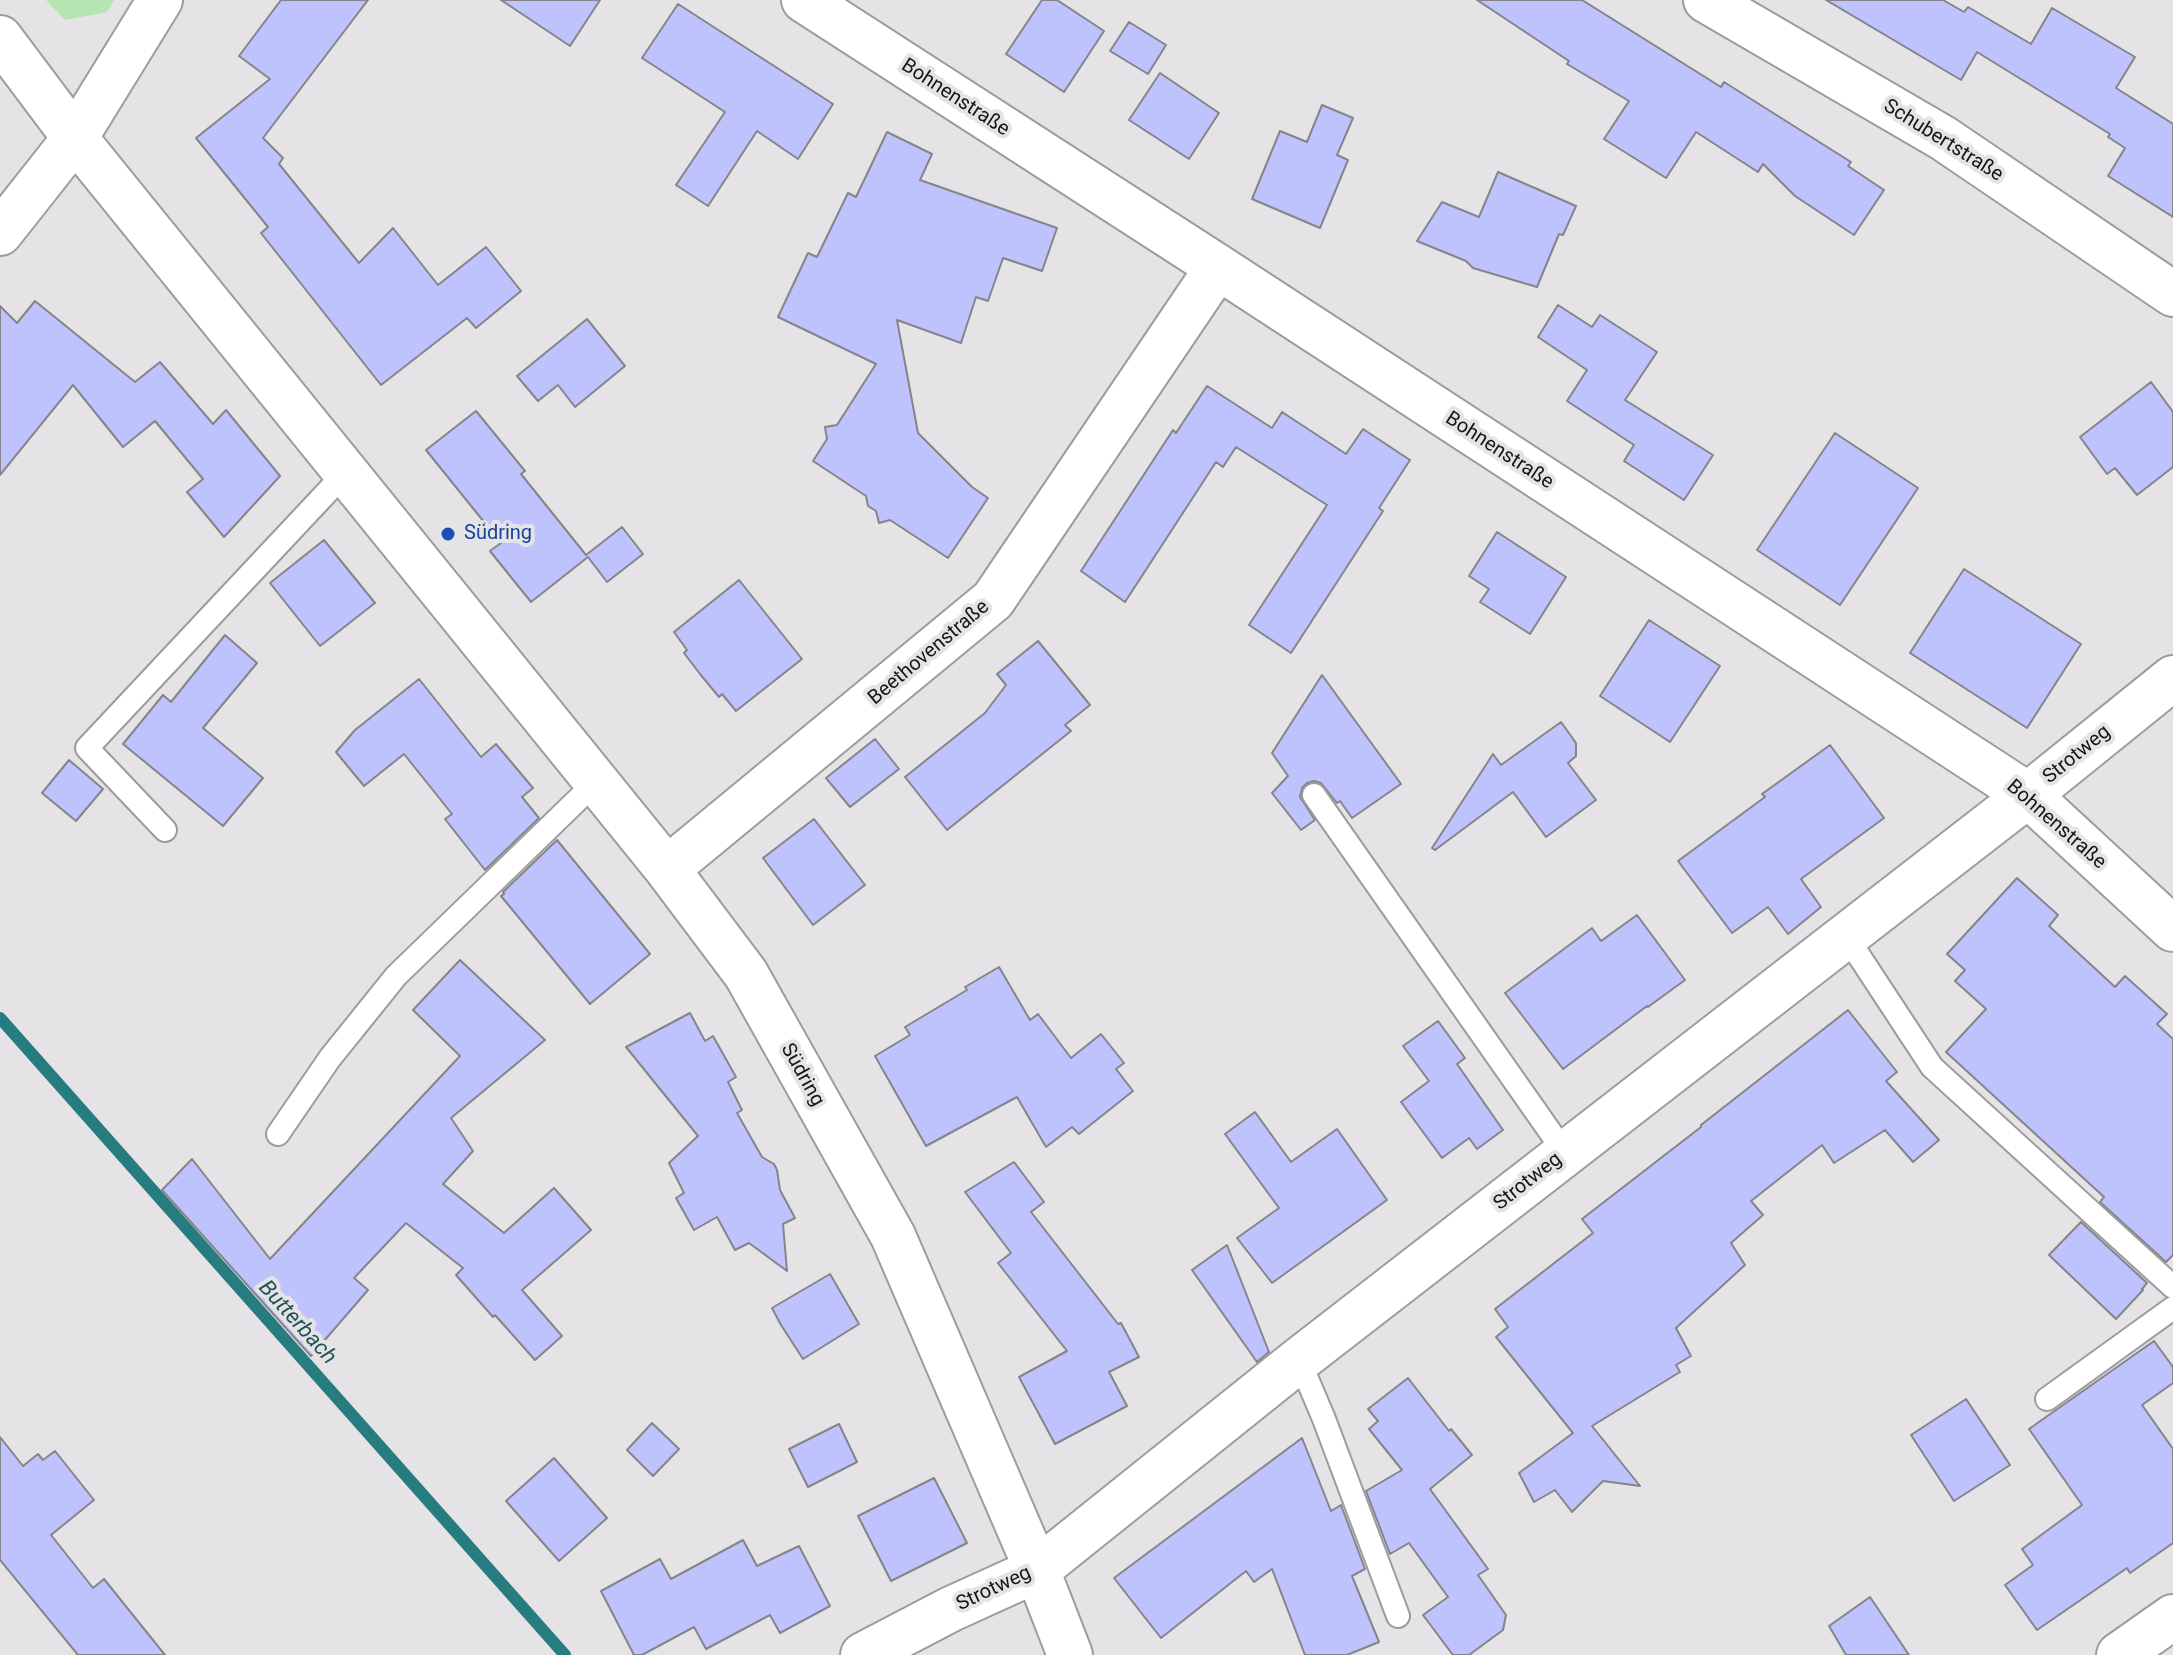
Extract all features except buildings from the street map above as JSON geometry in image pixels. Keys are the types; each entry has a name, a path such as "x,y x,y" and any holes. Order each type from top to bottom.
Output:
{"street":[{"path":"0,233 75,138 160,0"},
{"name":"Bohnenstraße","path":"804,0 2028,795 2173,929"},
{"name":"Schubertstraße","path":"1706,0 1943,138 2173,294"},
{"name":"Südring","path":"0,38 75,138 667,869 746,974 893,1236 1037,1570 1070,1655"},
{"name":"Beethovenstraße","path":"667,869 993,600 1218,267"},
{"name":"Strotweg","path":"863,1655 951,1609 1037,1570 1299,1360 2028,795 2173,678"},
{"path":"2119,1655 2173,1617"}],"lane":[{"path":"165,830 87,748 346,472"},
{"path":"278,1134 330,1058 396,976 596,782"},
{"path":"1314,795 1565,1153"},
{"path":"1846,936 1932,1067 2173,1287"},
{"path":"2047,1399 2173,1308"},
{"path":"1299,1360 1398,1616"}],"green space":[{"path":"46,0 114,0 107,12 65,20"}],"waterway":[{"name":"Butterbach","path":"0,1018 565,1655"}],"place":[{"name":"Südring","path":"448,534"}]}
